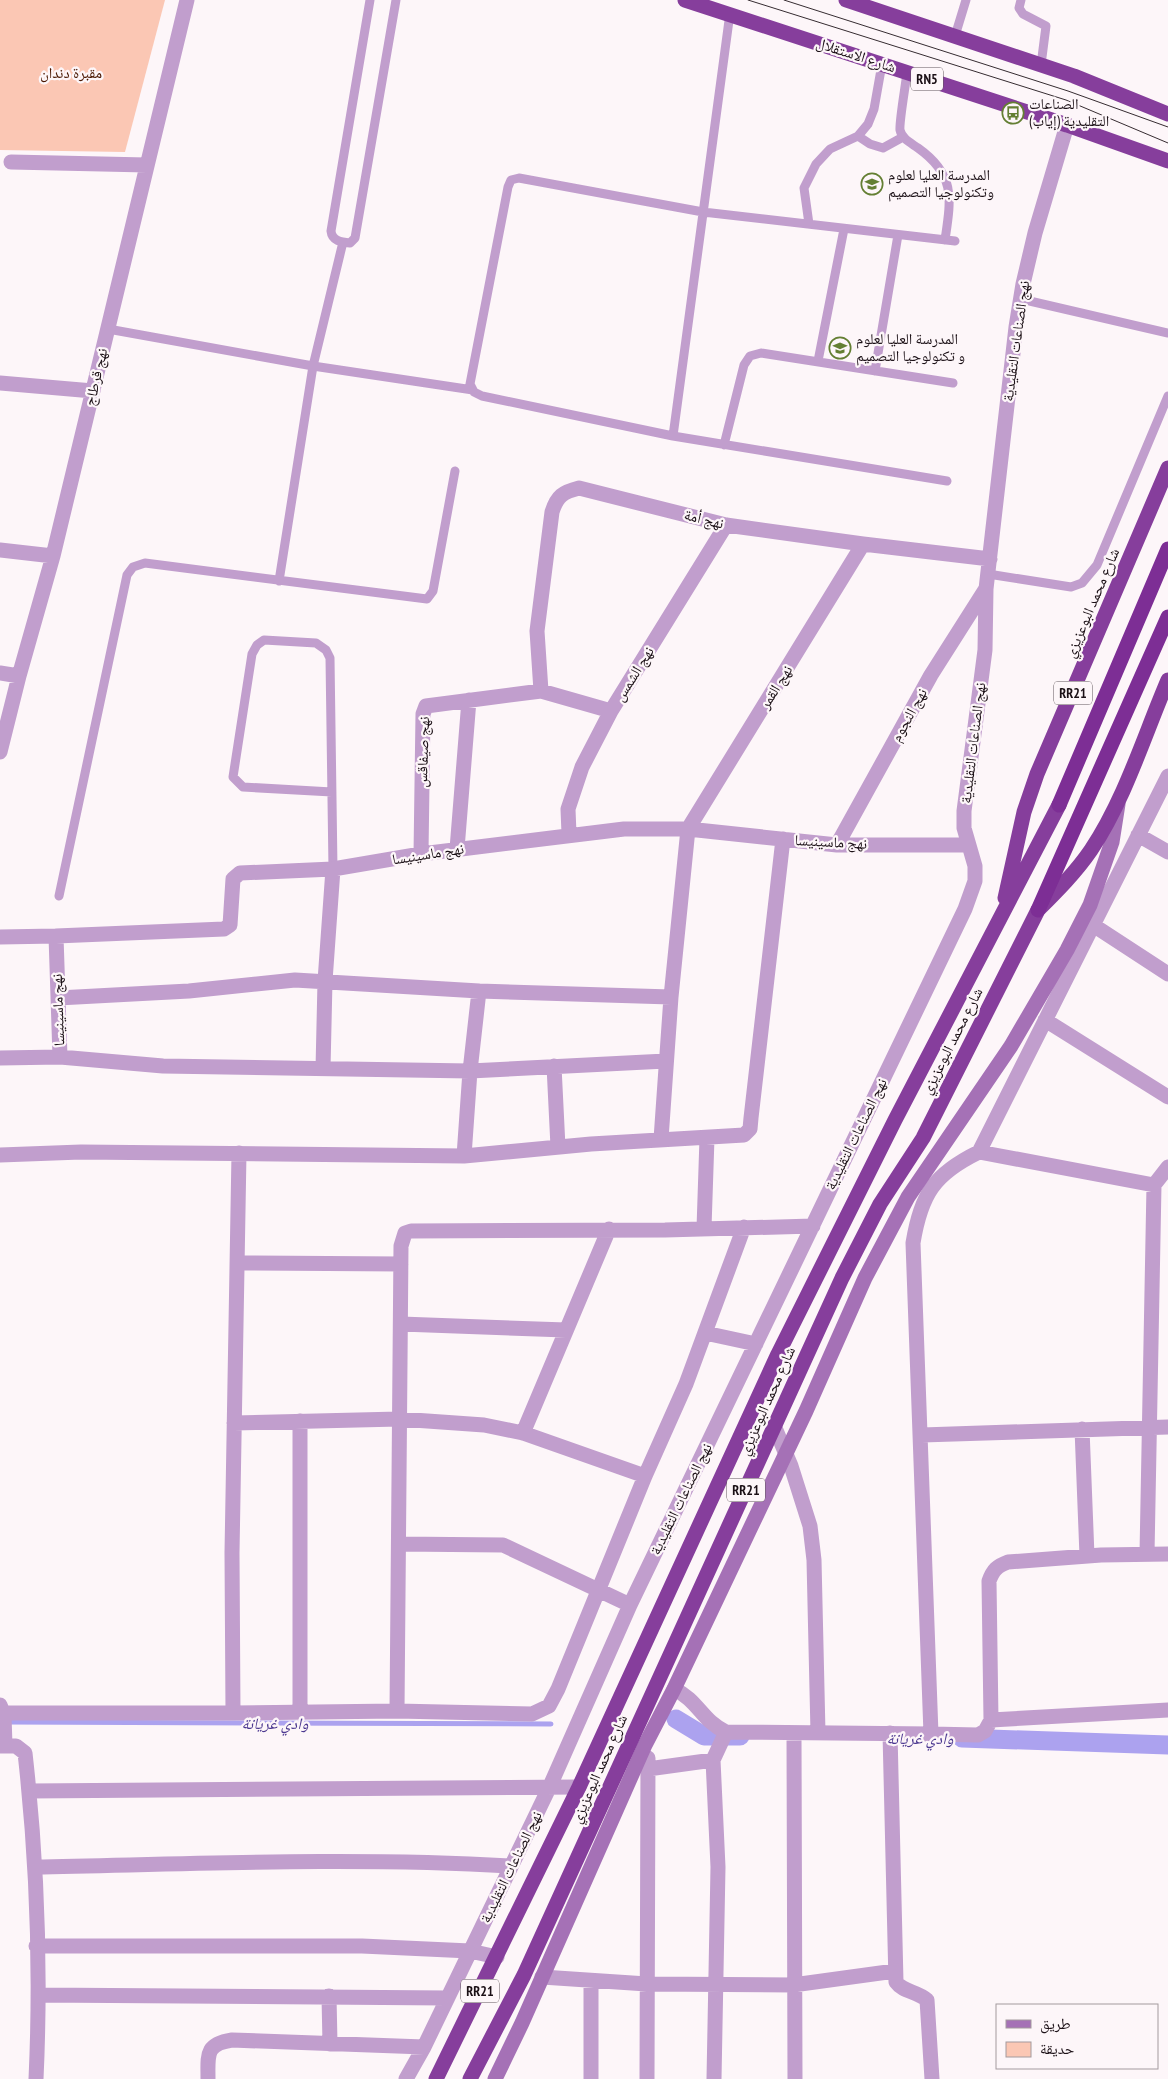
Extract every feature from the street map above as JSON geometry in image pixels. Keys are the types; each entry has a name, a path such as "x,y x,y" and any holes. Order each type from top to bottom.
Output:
{"highway":[{"name":"شارع الاستقلال","path":"686,0 1067,125 1168,161"},
{"path":"846,0 1041,66 1168,114"},
{"name":"شارع محمد البوعزيزي","path":"999,923 1024,812 1037,774 1168,468"},
{"name":"شارع محمد البوعزيزي","path":"436,2079 579,1787 778,1354 895,1120 1059,805 1168,549"},
{"name":"شارع محمد البوعزيزي","path":"470,2079 524,1975 842,1278 880,1204 923,1138 1038,910 1168,617"},
{"name":"شارع محمد البوعزيزي","path":"1038,910 1066,881 1091,849 1119,798 1168,680"}],"main road":[{"path":"495,2079 645,1745 674,1689 786,1453 865,1278 908,1197 1011,1046 1082,920 1102,875 1112,842 1119,798"}],"street":[{"name":"نهج قرطاج","path":"0,752 53,556 187,0"},
{"name":"نهج الصناعات التقليدية","path":"406,2079 424,2047 550,1786 630,1605 964,909 976,866 964,828 964,811 985,650 986,589 1021,299 1035,233 1067,125"},
{"path":"11,162 147,165"},
{"path":"0,383 93,391"},
{"name":"نهج أمة","path":"541,691 537,631 552,512 556,499 565,491 579,488 726,525 863,544 989,566"},
{"name":"نهج الشمس","path":"569,834 568,809 572,792 582,767 611,711 726,525"},
{"name":"نهج القمر","path":"688,829 863,544"},
{"path":"0,550 53,556"},
{"name":"نهج النجوم","path":"837,845 931,675 986,589"},
{"path":"0,673 19,676"},
{"name":"نهج صيفاقس","path":"421,854 423,714 426,706 541,691 611,711"},
{"path":"457,849 469,700"},
{"path":"931,1734 922,1435 913,1243 917,1217 925,1197 935,1182 955,1164 979,1152 1168,776"},
{"name":"نهج ماسينيسا","path":"60,1057 56,936 224,929 230,925 233,880 240,873 333,869 457,849 569,834 624,829 688,829 837,845 968,845"},
{"path":"661,1138 670,997 688,829"},
{"path":"1138,835 1168,852"},
{"path":"0,1155 82,1152 464,1156 661,1138 707,1138 744,1135 750,1129 783,839"},
{"path":"323,1069 325,981 333,869"},
{"path":"1093,926 1168,974"},
{"path":"0,937 56,936"},
{"path":"58,998 189,991 295,980 479,991 670,997"},
{"path":"464,1156 470,1071 479,991"},
{"path":"1045,1020 1168,1097"},
{"path":"0,1058 60,1057 163,1066 470,1071 666,1060"},
{"path":"554,1066 558,1147"},
{"path":"704,1228 707,1138"},
{"path":"979,1152 1154,1185"},
{"path":"233,1713 232,1553 240,1153"},
{"path":"1148,1554 1154,1185 1168,1167"},
{"path":"398,1711 401,1264 402,1238 405,1233 411,1231 665,1230 813,1226"},
{"path":"36,2079 38,1995 35,1867 30,1791 25,1752 16,1746 4,1743 2,1712 540,1712 549,1706 558,1688 645,1476 686,1384 744,1227"},
{"path":"523,1433 609,1229"},
{"path":"238,1263 401,1264"},
{"path":"401,1324 566,1330"},
{"path":"705,1332 756,1344"},
{"path":"234,1423 400,1419 484,1425 523,1433 645,1476"},
{"path":"300,1420 300,1712"},
{"path":"922,1435 1168,1426"},
{"path":"775,1428 786,1453 810,1526 814,1560 818,1733"},
{"path":"1082,1429 1087,1556"},
{"path":"399,1544 503,1545 630,1605"},
{"path":"674,1689 694,1701 703,1716 713,1726 726,1732 890,1733 978,1736 986,1731 991,1720 989,1581 999,1565 1008,1562 1087,1556 1168,1554"},
{"path":"991,1720 1168,1710"},
{"path":"714,2079 718,1866 713,1760 726,1732"},
{"path":"794,1732 793,1985 795,2079"},
{"path":"890,1733 896,1982 900,1988 922,1995 927,2000 932,2079"},
{"path":"632,1738 645,1745 648,1750 647,2079"},
{"path":"648,1768 713,1760"},
{"path":"30,1791 579,1787"},
{"path":"35,1867 331,1863 459,1863 510,1866"},
{"path":"36,1946 362,1946 470,1951 497,1957"},
{"path":"542,1977 648,1984 793,1985 895,1972"},
{"path":"591,1981 591,2079"},
{"path":"38,1995 447,1998"},
{"path":"329,1996 330,2044"},
{"path":"208,2079 208,2057 211,2048 218,2042 232,2040 424,2047"}],"lane":[{"path":"370,0 331,230 333,238 350,243 355,238 396,0"},
{"path":"955,36 966,0"},
{"path":"1021,0 1019,8 1023,14 1046,26 1041,66"},
{"path":"673,436 730,13"},
{"path":"809,224 804,188 816,164 830,150 858,136 868,124 874,109 882,64"},
{"path":"908,72 900,128 903,137 931,157 945,178 951,201 945,240"},
{"path":"858,136 870,144 883,148 903,137"},
{"path":"473,390 470,384 508,187 512,180 519,178 703,212 955,241"},
{"path":"818,361 844,229"},
{"path":"875,371 898,235"},
{"path":"279,581 313,366 343,242"},
{"path":"1021,299 1168,333"},
{"path":"108,329 313,366 473,390 482,396 673,436 947,481"},
{"path":"724,445 744,365 750,356 762,353 953,383"},
{"path":"989,566 1071,587 1082,583 1097,564 1168,396"},
{"path":"59,896 127,575 133,567 144,563 427,599 433,591 455,471"},
{"path":"332,792 243,787 233,777 252,654 257,645 264,640 316,643 326,650 330,658 332,792 333,869"}],"green space":[{"name":"مقبرة دندان","path":"0,0 165,0 125,152 0,150"}],"waterway":[{"name":"وادي غريانة","path":"676,1719 704,1736 740,1736"},
{"name":"وادي غريانة","path":"5,1722 551,1724"},
{"name":"وادي غريانة","path":"962,1738 1168,1745"}],"tram line":[{"path":"748,0 1066,100 1168,143"},
{"path":"784,0 1068,91 1168,127"}],"place":[{"name":"الصناعات التقليدية (إياب)","path":"1013,113"},
{"name":"المدرسة العليا لعلوم وتكنولوجيا التصميم","path":"872,184"},
{"name":"المدرسة العليا لعلوم و تكنولوجيا التصميم","path":"840,348"}]}
